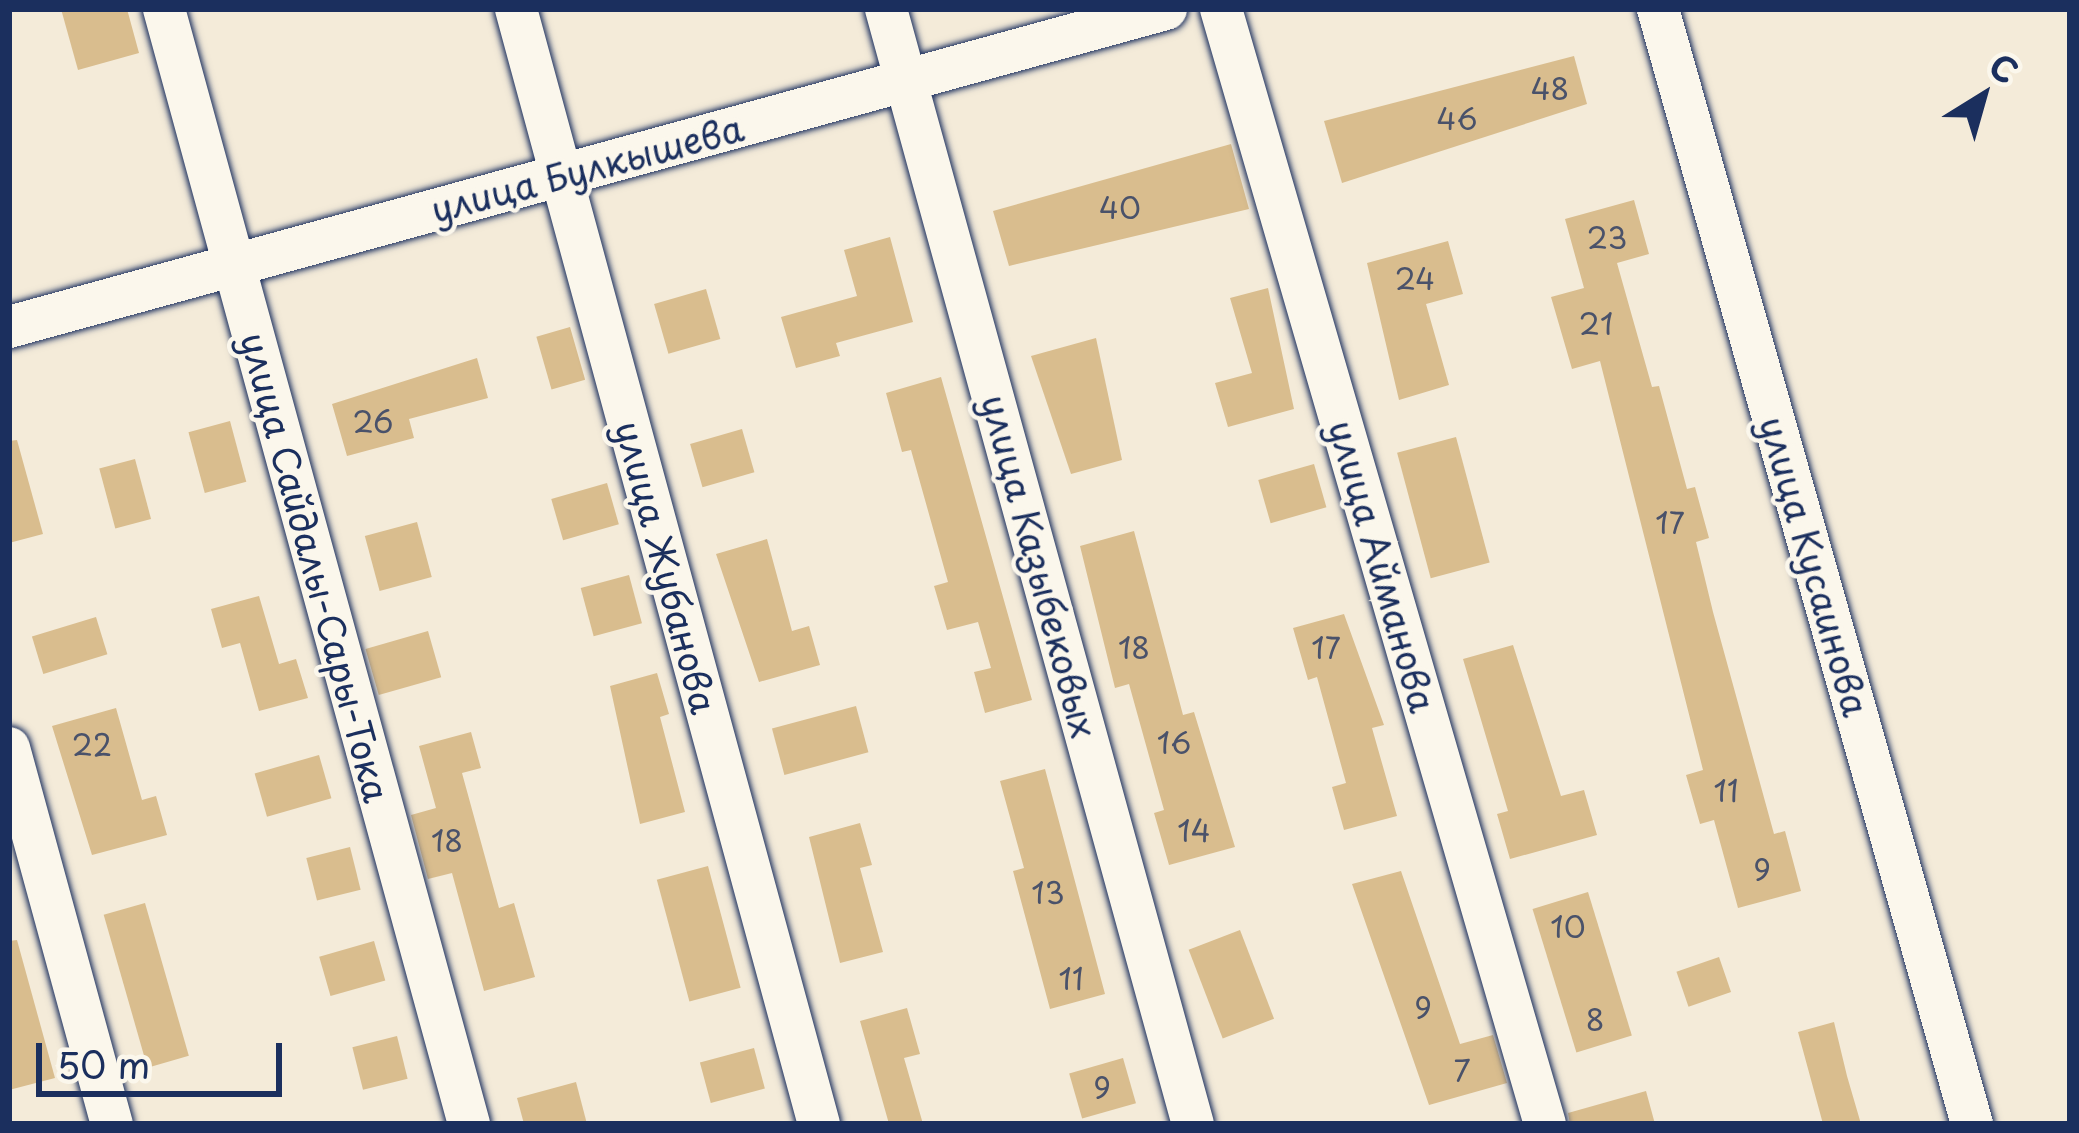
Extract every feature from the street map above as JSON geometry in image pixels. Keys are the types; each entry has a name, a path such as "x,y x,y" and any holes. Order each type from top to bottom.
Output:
{"street":[{"name":"улица Сайдалы-Сары-Тока","path":"164,9 469,1124"},
{"name":"улица Жубанова","path":"516,9 819,1124"},
{"name":"улица Казыбековых","path":"886,9 1193,1124"},
{"name":"улица Булкышева","path":"9,327 1166,9"},
{"name":"улица Айманова","path":"1222,9 1545,1124"},
{"name":"улица Кусаинова","path":"1658,9 1972,1124"},
{"path":"9,748 112,1124"}],"building":[{"path":"61,9 127,9 139,53 78,70"},
{"path":"1574,56 1587,104 1342,183 1324,121"},
{"path":"1231,144 1249,209 1009,266 993,211"},
{"path":"1634,200 1649,254 1617,263 1652,387 1659,386 1687,489 1695,487 1709,538 1696,542 1713,612 1774,834 1785,831 1801,891 1738,908 1714,820 1700,824 1686,775 1703,770 1600,361 1572,369 1551,297 1584,288 1565,219"},
{"path":"890,237 913,322 836,343 840,356 796,368 781,317 857,296 844,250"},
{"path":"1448,241 1463,294 1426,304 1449,385 1399,400 1367,263"},
{"path":"1268,288 1294,409 1228,427 1215,383 1252,373 1230,298"},
{"path":"706,289 720,339 668,354 654,304"},
{"path":"570,327 585,380 552,390 536,337"},
{"path":"1096,338 1122,460 1071,474 1031,356"},
{"path":"477,358 488,398 409,419 414,438 347,456 332,404"},
{"path":"941,377 1032,700 985,713 974,672 991,668 978,622 947,630 934,586 948,582 911,450 902,452 886,393"},
{"path":"230,421 246,482 205,493 188,432"},
{"path":"742,429 754,472 702,487 690,444"},
{"path":"1456,437 1490,563 1431,578 1397,453"},
{"path":"17,440 43,534 9,543 9,441"},
{"path":"135,459 151,519 115,528 99,469"},
{"path":"1314,464 1326,507 1271,523 1258,480"},
{"path":"607,483 619,524 563,540 551,499"},
{"path":"417,522 432,577 380,591 365,536"},
{"path":"1134,531 1183,715 1194,712 1235,847 1169,865 1154,813 1164,810 1129,684 1115,688 1080,546"},
{"path":"767,539 792,631 809,626 820,665 759,682 716,554"},
{"path":"629,575 642,623 594,636 581,588"},
{"path":"259,596 279,664 296,659 308,698 259,711 240,643 222,648 211,609"},
{"path":"1344,614 1384,725 1372,728 1397,816 1344,830 1332,787 1346,783 1317,677 1308,680 1293,628"},
{"path":"96,617 107,654 43,674 32,637"},
{"path":"428,631 441,677 379,695 366,649"},
{"path":"1513,645 1561,796 1584,790 1597,835 1510,859 1497,814 1508,811 1463,659"},
{"path":"657,673 669,714 660,717 685,812 640,824 610,686"},
{"path":"856,706 868,752 784,775 772,729"},
{"path":"116,708 142,800 156,796 167,835 92,855 52,726"},
{"path":"471,732 481,768 462,773 499,908 514,903 535,977 484,991 452,873 428,879 411,815 436,808 419,746"},
{"path":"319,755 331,798 267,817 255,773"},
{"path":"1045,769 1105,994 1050,1009 1013,871 1024,868 1000,781"},
{"path":"860,823 872,865 860,868 883,952 840,963 809,837"},
{"path":"350,847 361,890 317,901 306,858"},
{"path":"708,866 741,988 689,1001 657,880"},
{"path":"1401,871 1460,1044 1493,1035 1507,1083 1429,1105 1352,884"},
{"path":"1588,892 1632,1035 1576,1052 1533,909"},
{"path":"145,903 189,1056 147,1068 104,915"},
{"path":"1240,930 1274,1019 1223,1038 1189,950"},
{"path":"17,940 55,1078 9,1090 9,941"},
{"path":"374,941 385,980 331,996 319,957"},
{"path":"1719,957 1731,992 1688,1007 1676,972"},
{"path":"907,1008 920,1054 904,1058 923,1124 889,1124 860,1021"},
{"path":"1834,1022 1861,1124 1823,1124 1798,1032"},
{"path":"397,1036 408,1079 363,1090 352,1047"},
{"path":"754,1048 765,1089 711,1103 700,1062"},
{"path":"1123,1058 1136,1103 1082,1119 1069,1073"},
{"path":"576,1082 587,1124 524,1124 517,1098"},
{"path":"1646,1091 1655,1124 1570,1124 1568,1113"}]}
